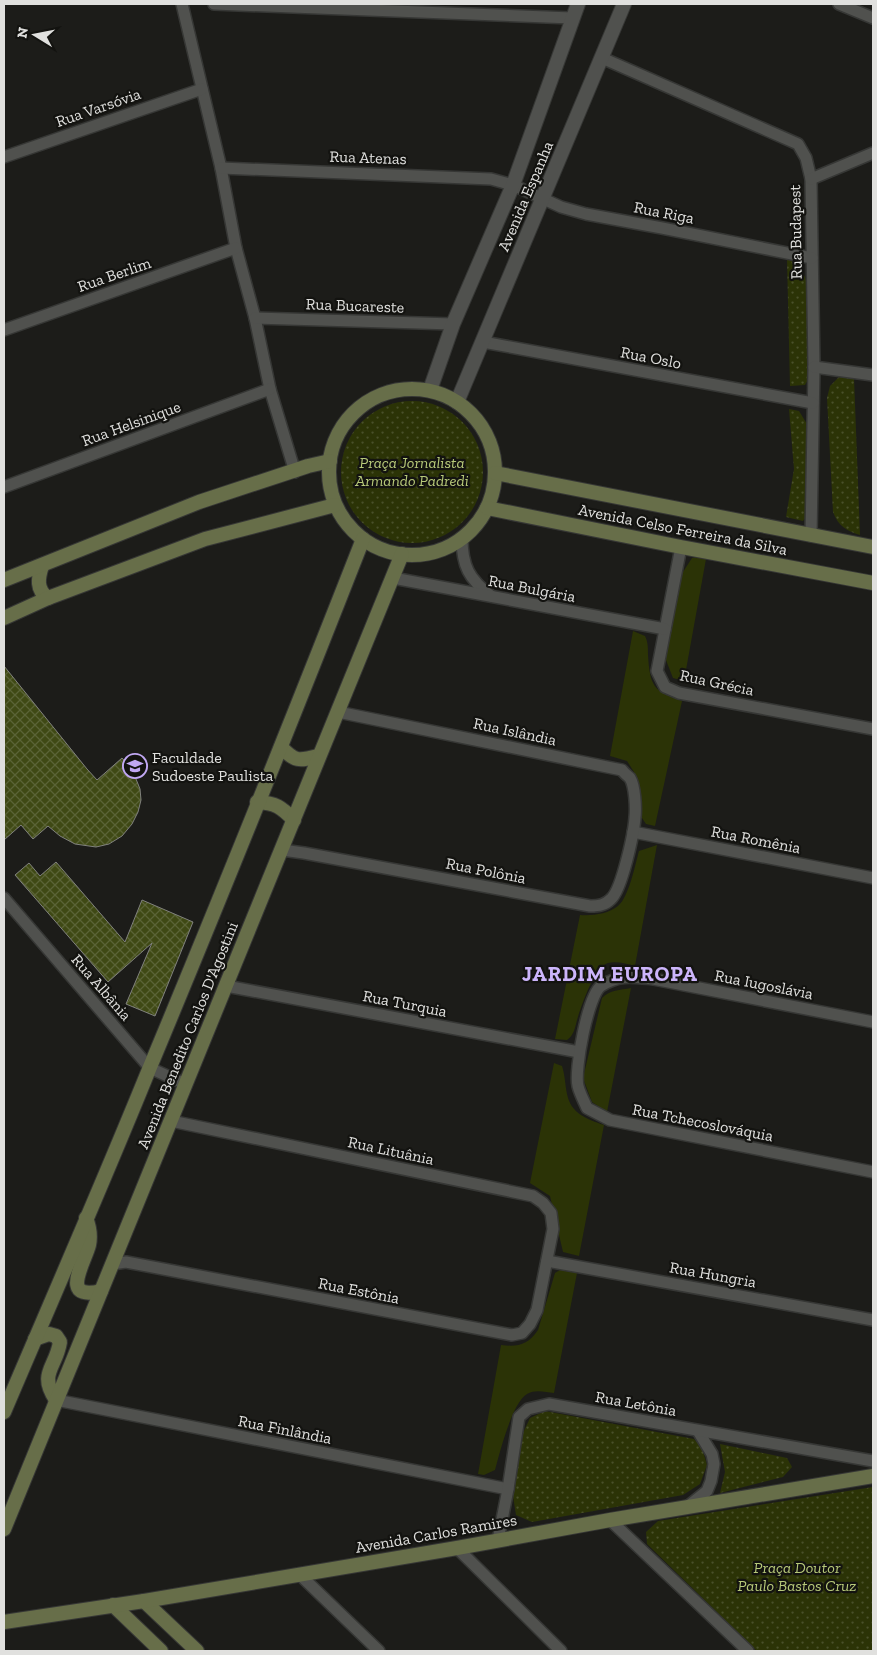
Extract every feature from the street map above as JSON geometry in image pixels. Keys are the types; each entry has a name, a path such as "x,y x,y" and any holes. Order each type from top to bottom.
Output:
{"main road":[{"path":"402,389 430,390 444,394 457,402 473,415 485,432 493,452 495,473 493,491 487,508 476,524 462,538 444,548 423,554 402,554 382,549 364,539 349,526 335,505 330,486 330,461 338,435 354,412 376,397 402,389"},
{"path":"4,580 199,502 330,461"},
{"name":"Avenida Celso Ferreira da Silva","path":"495,473 873,547"},
{"path":"4,618 48,598 205,539 335,505"},
{"name":"Avenida Celso Ferreira da Silva","path":"487,508 873,583"},
{"name":"Avenida Benedito Carlos D'Agostini","path":"4,1412 150,1068 364,539"},
{"name":"Avenida Benedito Carlos D'Agostini","path":"4,1528 402,554"},
{"path":"42,566 38,576 39,586 43,595 48,598"},
{"path":"281,747 290,757 302,761 318,756"},
{"path":"257,802 271,803 281,807 294,820"},
{"path":"86,1218 90,1229 90,1238 76,1283 83,1292 89,1293 101,1290"},
{"path":"35,1339 49,1334 56,1336 60,1342 48,1378 48,1385 56,1400"},
{"name":"Avenida Carlos Ramires","path":"4,1622 457,1548 873,1476"},
{"path":"144,1600 197,1651"},
{"path":"113,1605 160,1650 177,1632"}],"street":[{"path":"182,4 221,168 236,248 256,318 270,389 295,472"},
{"path":"214,4 572,18"},
{"name":"Avenida Espanha","path":"430,390 453,324 513,185 578,4"},
{"name":"Avenida Espanha","path":"457,402 624,4"},
{"path":"839,4 873,18"},
{"name":"Rua Budapest","path":"602,58 798,144 806,158 811,180 814,367 811,536"},
{"name":"Rua Varsóvia","path":"4,157 202,89"},
{"path":"811,180 873,153"},
{"name":"Rua Atenas","path":"221,168 491,179 513,185"},
{"name":"Rua Riga","path":"513,185 561,207 586,214 812,258"},
{"name":"Rua Berlim","path":"4,330 236,248"},
{"name":"Rua Bucareste","path":"256,318 453,324"},
{"name":"Rua Oslo","path":"483,342 813,403"},
{"path":"814,367 873,376"},
{"name":"Rua Helsinique","path":"4,487 270,389"},
{"path":"462,538 462,553 466,568 478,586 492,597"},
{"name":"Rua Grécia","path":"681,547 657,671 665,687 679,693 873,729"},
{"name":"Rua Bulgária","path":"393,578 665,629"},
{"name":"Rua Islândia","path":"338,712 622,770 631,779 633,788 636,815 633,832"},
{"name":"Rua Polônia","path":"282,850 590,906 603,905 613,898 620,884 633,832"},
{"name":"Rua Romênia","path":"633,832 873,878"},
{"name":"Rua Albânia","path":"4,898 150,1068 186,1084"},
{"name":"Rua Iugoslávia","path":"579,1052 594,996 600,987 626,976 653,979 873,1022"},
{"name":"Rua Turquia","path":"226,986 579,1052"},
{"name":"Rua Tchecoslováquia","path":"579,1052 578,1086 587,1108 610,1120 873,1172"},
{"name":"Rua Lituânia","path":"171,1121 533,1196 543,1203 551,1213 553,1229 547,1261"},
{"name":"Rua Estônia","path":"112,1264 126,1262 512,1335 522,1334 537,1310 547,1261"},
{"name":"Rua Hungria","path":"547,1261 873,1320"},
{"name":"Rua Finlândia","path":"56,1400 508,1489"},
{"name":"Rua Letônia","path":"498,1540 519,1417 528,1409 549,1404 873,1461"},
{"path":"687,1507 707,1491 714,1464 712,1454 698,1431"},
{"path":"610,1520 748,1651"},
{"path":"457,1548 561,1651"},
{"path":"299,1574 379,1651"}],"green space":[{"path":"787,259 796,263 805,277 809,291 810,376 805,385 790,386"},
{"path":"839,377 854,378 860,535 844,527 833,512 827,398 830,386"},
{"name":"Praça Jornalista Armando Padredi","path":"412,401 439,407 451,413 462,422 471,433 477,445 483,472 477,499 471,511 462,522 451,531 439,537 412,543 385,537 373,531 362,522 353,511 347,499 341,472 347,445 353,433 362,422 373,413 385,407"},
{"path":"789,409 799,411 810,429 811,510 803,521 786,517 794,469"},
{"path":"700,557 706,559 684,681 673,678 664,655 681,575 692,558"},
{"path":"633,631 646,638 650,674 655,686 665,694 682,701 655,826 646,824 642,818 634,772 627,761 610,756"},
{"path":"657,845 635,966 615,962 603,966 593,979 571,1036 567,1040 555,1039 580,915 600,914 618,906 625,896 639,851"},
{"path":"631,988 607,1112 592,1102 583,1078 602,998 612,992"},
{"path":"554,1063 562,1066 569,1101 576,1111 586,1118 604,1125 579,1256 563,1252 550,1196 530,1183"},
{"path":"560,1270 577,1273 554,1393 533,1392 527,1394 522,1399 516,1407 507,1429 495,1470 484,1475 478,1474 501,1345 513,1346 522,1344 530,1339 538,1330 555,1273"},
{"path":"545,1411 694,1439 702,1448 707,1465 700,1484 683,1495 532,1522 516,1515 513,1496 523,1433 530,1418"},
{"path":"720,1444 787,1458 792,1467 783,1477 720,1493 725,1472"},
{"name":"Praça Doutor Paulo Bastos Cruz","path":"873,1487 873,1651 757,1651 647,1544 646,1532 658,1521"}],"building":[{"path":"4,666 97,780 122,758 129,766 140,789 141,800 132,824 122,836 109,844 96,847 75,844 60,836 48,826 33,839 21,825 4,840"},
{"path":"56,862 125,942 142,900 193,922 155,1016 126,1004 152,943 108,982 15,875 29,863 40,876"}],"place":[{"name":"Faculdade Sudoeste Paulista","path":"135,766"}],"district":[{"name":"JARDIM EUROPA","path":"610,974"}]}
